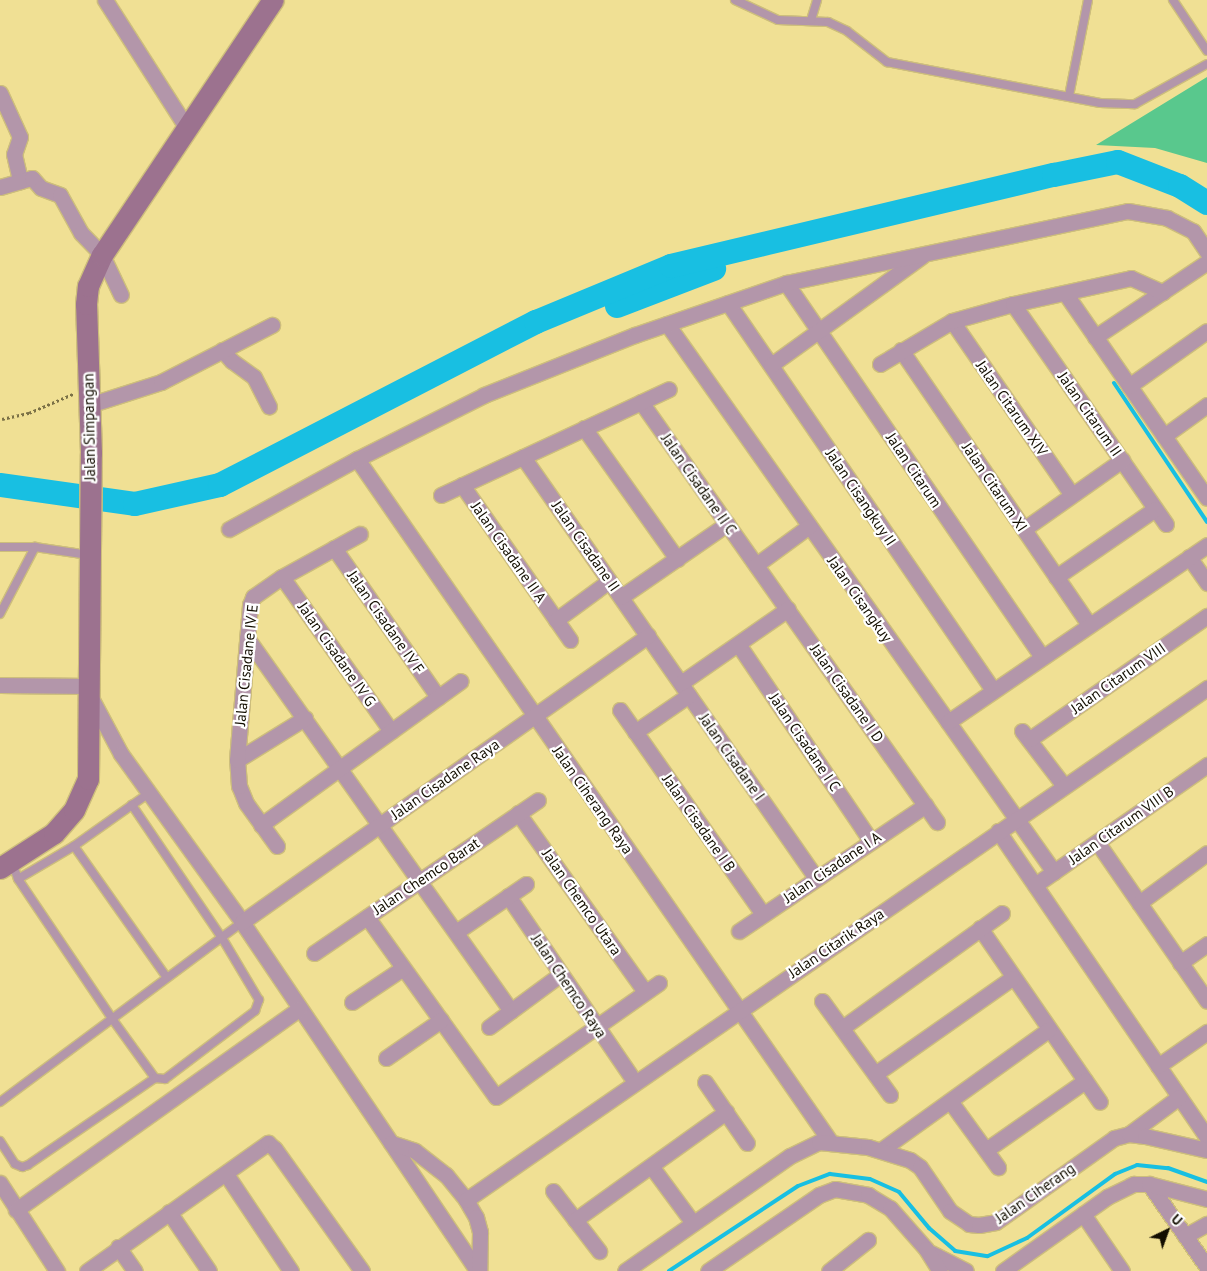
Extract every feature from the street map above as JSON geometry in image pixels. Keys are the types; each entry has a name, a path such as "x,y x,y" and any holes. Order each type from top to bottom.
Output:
{"street":[{"path":"105,0 187,128"},
{"name":"Jalan Simpangan","path":"10,870 54,833 74,810 88,779 88,551 91,453 86,304 88,286 102,255 273,0"},
{"path":"0,93 20,137 14,154 20,181"},
{"path":"0,188 32,178 42,188 60,194 81,233 102,255 121,295"},
{"path":"230,529 357,459 484,395 668,324 786,283 1128,211 1167,218 1193,231 1207,252"},
{"path":"771,365 926,253"},
{"path":"1095,337 1207,262"},
{"path":"880,364 952,321 1013,304 1131,278 1162,292"},
{"name":"Jalan Citarum","path":"786,283 1042,658"},
{"path":"1065,293 1164,436 1202,479 1207,498"},
{"name":"Jalan Cisangkuy II","path":"728,303 994,690"},
{"name":"Jalan Citarum II","path":"1013,304 1166,524"},
{"name":"Jalan Citarum XIV","path":"952,321 1072,495"},
{"name":"Jalan Cisangkuy","path":"668,324 1054,872"},
{"path":"88,398 161,382 272,325"},
{"path":"1129,386 1207,331"},
{"path":"222,350 232,361 254,377 269,406"},
{"name":"Jalan Citarum XI","path":"901,350 1089,625"},
{"path":"441,495 669,389"},
{"name":"Jalan Cisadane II C","path":"641,402 756,565"},
{"path":"1164,436 1207,405"},
{"path":"584,428 677,558"},
{"name":"Jalan Cisadane II","path":"523,457 648,636"},
{"name":"Jalan Ciherang Raya","path":"357,459 830,1141"},
{"path":"1024,529 1122,460"},
{"name":"Jalan Cisadane II A","path":"462,485 570,640"},
{"path":"1056,577 1155,509"},
{"path":"621,597 727,524"},
{"path":"756,565 809,526"},
{"name":"Jalan Cisadane IV E","path":"277,846 260,825 242,796 237,760 251,601 282,577 360,534"},
{"path":"948,722 1207,545"},
{"name":"Jalan Cisadane IV F","path":"334,548 438,697"},
{"path":"1189,558 1207,583"},
{"name":"Jalan Cisadane I D","path":"756,565 937,822"},
{"name":"Jalan Cisadane IV G","path":"282,577 391,731"},
{"name":"Jalan Cisadane II A","path":"556,620 609,581"},
{"path":"635,732 738,644 788,609"},
{"name":"Jalan Citarum VIII","path":"1064,786 1026,735 1207,616"},
{"name":"Jalan Cisadane Raya","path":"242,922 648,636"},
{"name":"Jalan Cisadane I","path":"648,636 816,878"},
{"path":"247,638 511,1011"},
{"name":"Jalan Cisadane I C","path":"738,644 871,841"},
{"path":"260,825 461,681"},
{"path":"0,685 89,691 121,754 242,922 299,1009 478,1271"},
{"name":"Jalan Citarik Raya","path":"466,1200 998,831 1205,693"},
{"name":"Jalan Cisadane I B","path":"620,710 763,914"},
{"path":"237,760 305,718"},
{"name":"Jalan Citarum VIII B","path":"1035,885 1207,765"},
{"name":"Jalan Chemco Barat","path":"314,953 538,800"},
{"name":"Jalan Cisadane I A","path":"739,931 926,805"},
{"name":"Jalan Chemco Utara","path":"518,813 645,992"},
{"path":"998,831 1207,1137"},
{"path":"1097,842 1207,1002"},
{"path":"1139,903 1207,853"},
{"path":"456,932 526,884"},
{"name":"Jalan Chemco Raya","path":"508,896 630,1075"},
{"path":"842,1028 1002,913"},
{"path":"367,917 496,1097 659,983"},
{"path":"980,928 1012,978 1100,1102"},
{"path":"1180,963 1207,944"},
{"path":"352,1002 403,968"},
{"path":"489,1026 561,974"},
{"path":"876,1074 1012,978"},
{"path":"822,1001 890,1095"},
{"path":"16,1210 299,1009"},
{"path":"386,1058 441,1020"},
{"path":"881,1150 1048,1030"},
{"path":"1158,1066 1207,1032"},
{"path":"986,1150 1085,1081"},
{"path":"705,1082 747,1143"},
{"name":"Jalan Ciherang","path":"625,1271 806,1146 830,1141 898,1154 920,1167 950,1211 969,1224 988,1225 1114,1138 1129,1134 1179,1097"},
{"path":"950,1101 998,1166"},
{"path":"575,1220 726,1112"},
{"path":"1129,1134 1207,1150"},
{"path":"391,1143 415,1151 446,1175 466,1200 476,1217 480,1232 478,1271"},
{"path":"87,1271 118,1247 226,1174 265,1144 274,1146 362,1271"},
{"path":"651,1166 693,1223"},
{"path":"226,1174 291,1271"},
{"path":"0,1182 16,1210 57,1271"},
{"path":"1003,1271 1083,1214 1124,1188 1134,1184 1149,1184 1207,1199"},
{"path":"1149,1184 1207,1267"},
{"path":"708,1271 819,1194 836,1189 879,1200 926,1249 940,1271"},
{"path":"553,1191 599,1251"},
{"path":"169,1212 209,1271"},
{"path":"1083,1214 1122,1271"},
{"path":"1185,1236 1207,1224"},
{"path":"829,1271 849,1265 868,1240"},
{"path":"118,1247 135,1271"},
{"path":"926,1249 966,1271"}],"lane":[{"path":"735,0 778,20 828,22 847,31 887,62 1100,103 1135,104 1207,64"},
{"path":"811,20 817,0"},
{"path":"1069,96 1088,0"},
{"path":"1173,0 1207,51"},
{"path":"0,547 35,547 88,551"},
{"path":"0,614 35,547"},
{"path":"150,793 74,846 10,870 155,1078"},
{"path":"0,1141 15,1164 22,1167 28,1165 155,1078 165,1079 257,1007 259,997 222,938 132,805"},
{"path":"74,846 167,978"},
{"path":"0,1102 113,1020 242,922"}],"path":[{"path":"2,419 88,398"}],"green space":[{"path":"1207,77 1207,163 1155,148 1096,145"}],"waterway":[{"path":"0,485 135,504 220,485 536,322 671,266 1054,175 1118,162 1180,186 1207,203"},
{"path":"617,306 714,269"},
{"path":"1114,383 1207,522"},
{"path":"669,1271 798,1186 830,1174 870,1179 899,1192 929,1228 955,1251 988,1256 1027,1238 1115,1174 1137,1165 1168,1168 1207,1182"}]}
